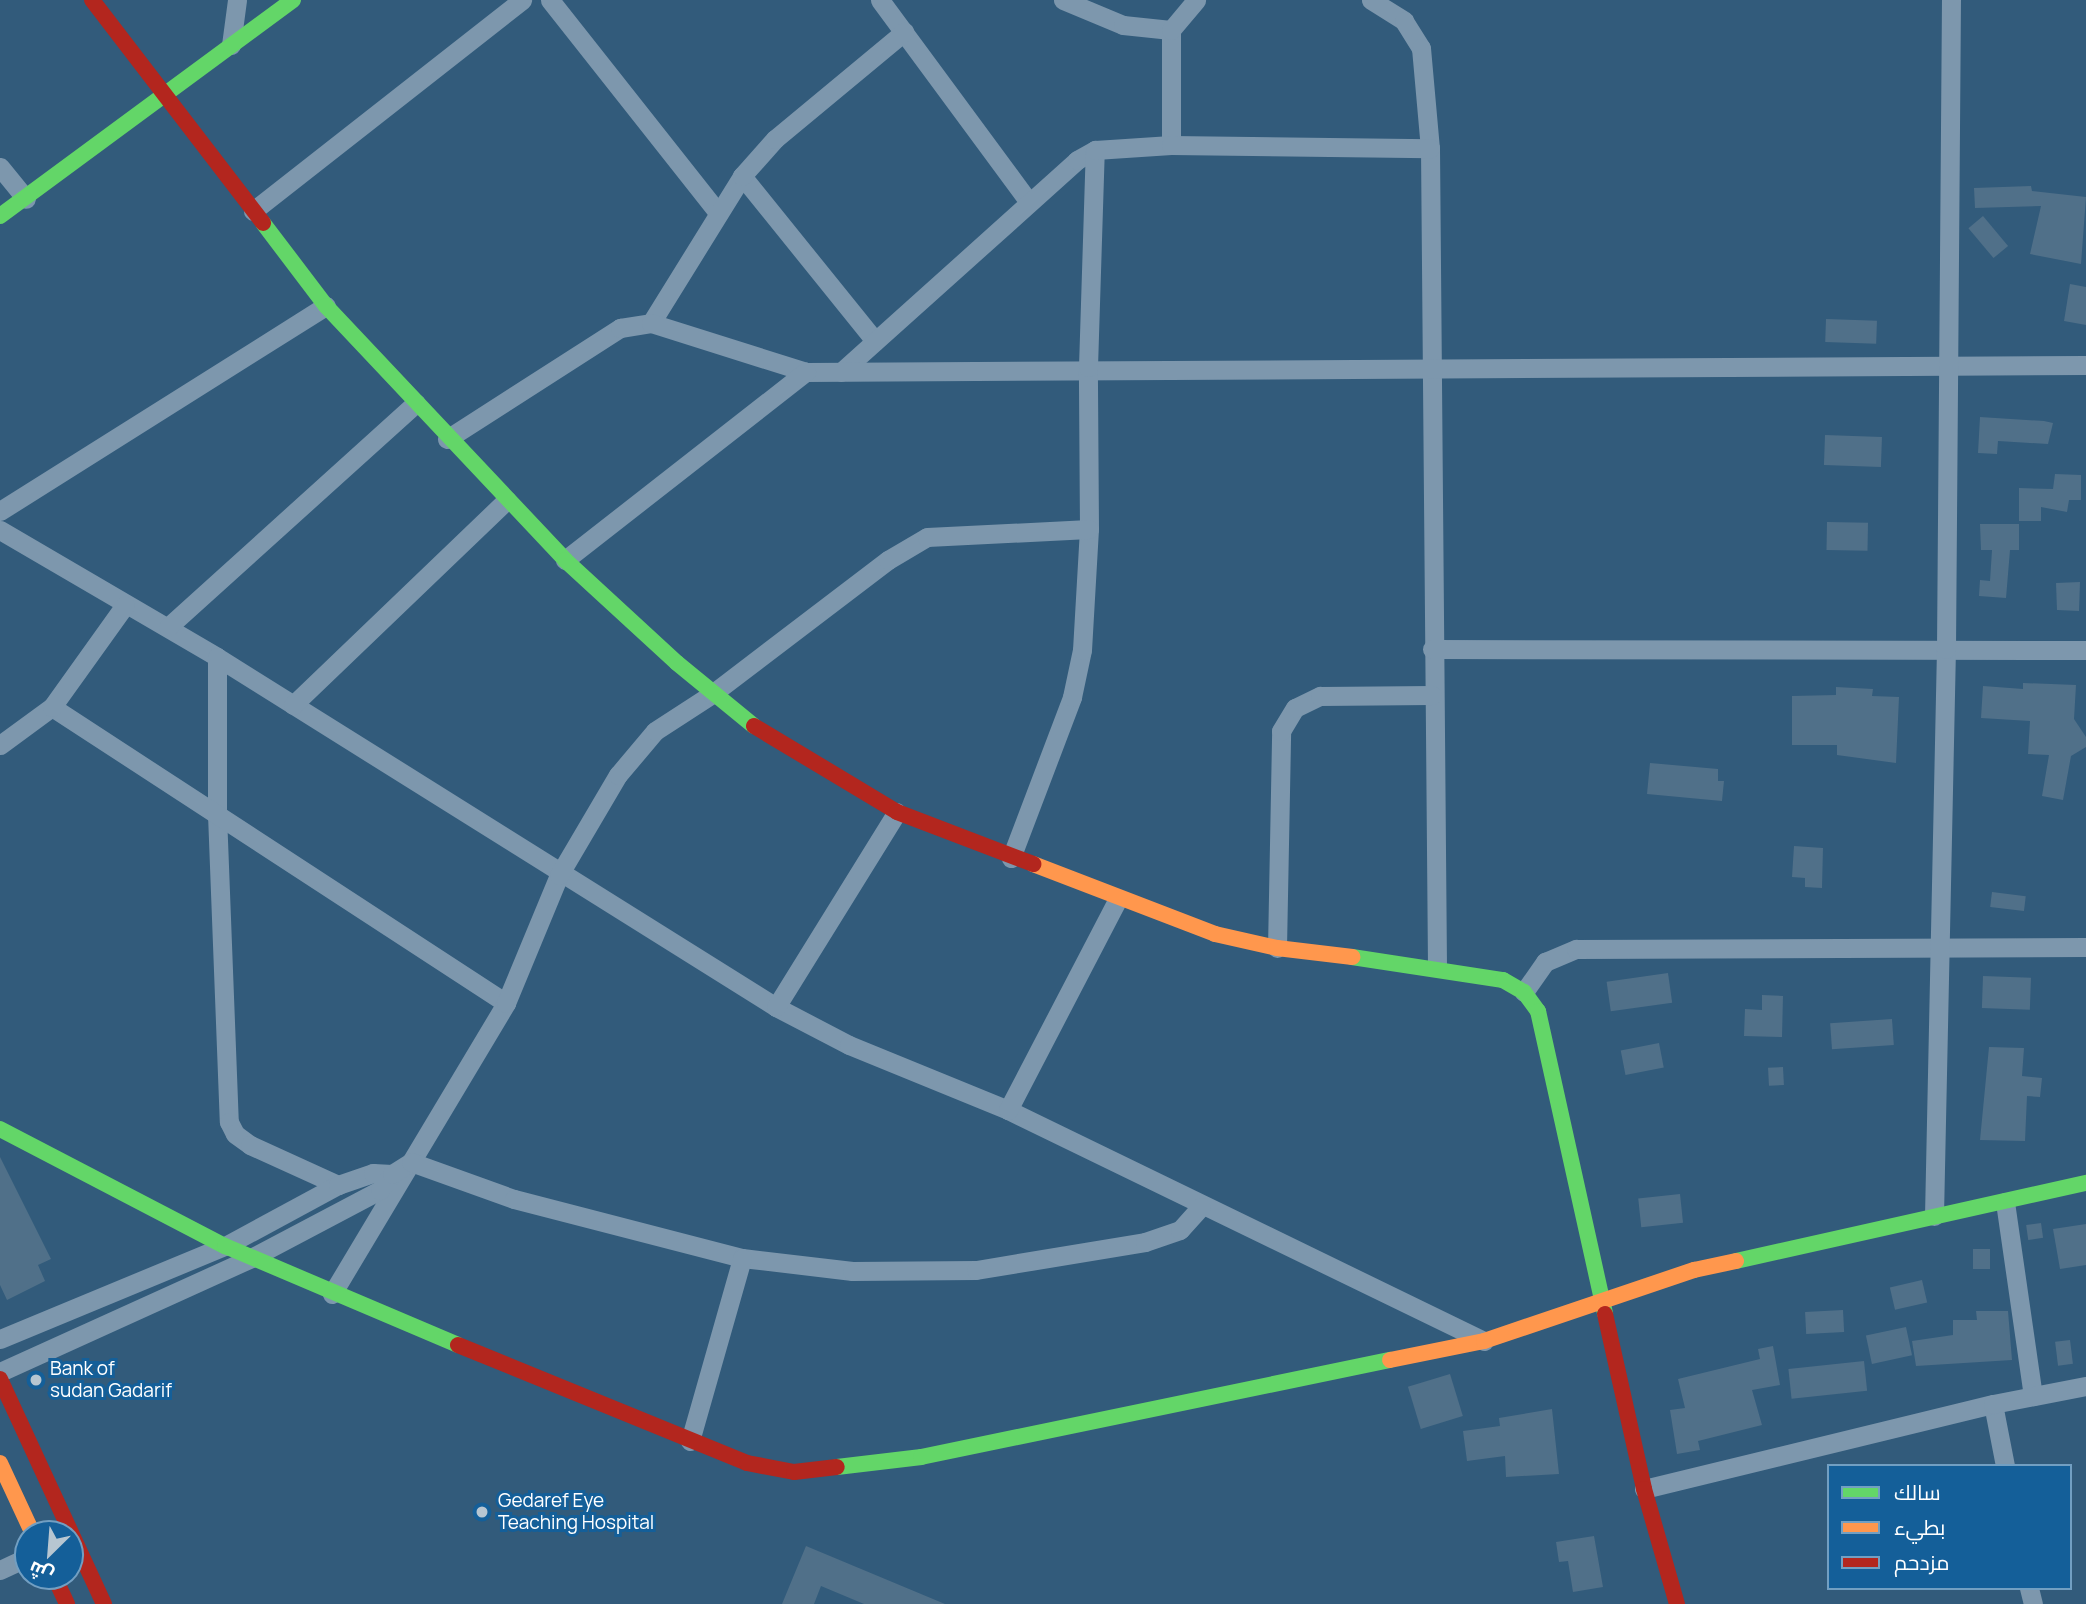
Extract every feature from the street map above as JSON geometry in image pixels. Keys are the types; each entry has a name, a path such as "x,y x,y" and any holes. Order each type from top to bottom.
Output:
{"street":[{"path":"92,0 326,306 447,439 565,561 712,694 769,738 897,812 1010,858 1216,934 1277,948 1437,967 1503,980 1524,992 1538,1011 1644,1489 1677,1604"},
{"path":"231,45 237,0"},
{"path":"0,216 168,96 293,0"},
{"path":"253,211 522,0"},
{"path":"550,0 718,214"},
{"path":"880,0 1029,202"},
{"path":"1063,0 1123,25 1171,30"},
{"path":"1171,145 1171,30 1196,0"},
{"path":"1371,0 1404,20 1421,48 1430,148 1434,368 1432,695 1437,967"},
{"path":"1934,1216 1946,649 1951,0"},
{"path":"651,323 742,176 775,139 904,32"},
{"path":"841,372 1077,160 1095,150 1171,145 1430,148"},
{"path":"1010,858 1072,697 1082,650 1090,529 1088,367 1095,150"},
{"path":"0,167 26,199"},
{"path":"742,176 875,341"},
{"path":"0,511 326,306"},
{"path":"447,439 620,328 651,323 806,372 1088,367 2086,365"},
{"path":"565,561 806,372"},
{"path":"168,627 416,403"},
{"path":"293,705 507,500"},
{"path":"332,1294 506,1003 559,875 618,775 655,731 712,694 888,560 927,537 1090,529"},
{"path":"0,530 217,657 559,875 776,1007 849,1045 1008,1110 1201,1207 1484,1341"},
{"path":"0,746 52,706 125,605"},
{"path":"1432,649 2086,650"},
{"path":"217,657 217,814 229,1122 235,1134 250,1146 338,1185"},
{"path":"1277,948 1281,731 1295,708 1321,696 1432,695"},
{"path":"52,706 506,1003"},
{"path":"776,1007 897,812"},
{"path":"1008,1110 1118,899"},
{"path":"1524,992 1545,962 1576,949 1940,945 2086,947"},
{"path":"0,1129 225,1246 332,1294 747,1463 794,1472 921,1457 1484,1341 1541,1325 1603,1299 1694,1270 2086,1183"},
{"path":"0,1372 251,1258 380,1190 392,1174 411,1162"},
{"path":"411,1162 514,1199 742,1258 852,1271 976,1270 1169,1237 1201,1207"},
{"path":"0,1339 225,1246 338,1185 373,1173 392,1174"},
{"path":"2005,1202 2033,1396"},
{"path":"690,1441 742,1258"},
{"path":"0,1379 103,1604"},
{"path":"1644,1489 1993,1404 2086,1387"},
{"path":"1993,1404 2005,1464"},
{"path":"0,1463 26,1520"}],"building":[{"path":"2031,186 2032,191 2086,197 2081,264 2030,254 2041,206 1975,208 1974,188"},
{"path":"1983,216 2008,246 1994,258 1968,228"},
{"path":"2070,284 2086,287 2086,325 2064,321"},
{"path":"1826,319 1877,321 1876,344 1825,342"},
{"path":"1980,417 2053,423 2048,444 1998,441 1997,454 1978,453"},
{"path":"1825,435 1882,437 1881,467 1824,465"},
{"path":"2055,474 2081,475 2081,500 2069,500 2067,512 2041,507 2041,521 2019,521 2019,488 2053,489"},
{"path":"1827,522 1868,523 1868,551 1827,550"},
{"path":"1980,524 2019,524 2019,550 2010,550 2006,598 1979,596 1980,580 1990,581 1992,550 1981,550"},
{"path":"2080,582 2079,611 2057,610 2056,583"},
{"path":"2023,683 2076,685 2074,719 2086,737 2086,747 2071,756 2063,800 2042,796 2049,755 2028,754 2030,721 1981,718 1983,686 2023,689"},
{"path":"1836,687 1873,689 1872,696 1899,697 1896,763 1837,755 1837,745 1792,745 1792,696 1836,695"},
{"path":"1650,763 1718,769 1718,781 1724,781 1722,801 1647,794"},
{"path":"1794,846 1823,848 1822,888 1805,887 1805,878 1792,877"},
{"path":"1992,892 2026,896 2024,911 1990,907"},
{"path":"1668,973 1672,1003 1611,1011 1607,982"},
{"path":"1983,976 2031,978 2030,1010 1982,1008"},
{"path":"1762,995 1783,996 1782,1037 1744,1036 1745,1009 1762,1010"},
{"path":"1892,1019 1894,1045 1832,1049 1830,1023"},
{"path":"1659,1043 1664,1068 1625,1075 1621,1050"},
{"path":"1989,1047 2024,1048 2022,1076 2042,1078 2040,1097 2027,1096 2025,1141 1980,1140"},
{"path":"1783,1067 1784,1085 1769,1086 1768,1068"},
{"path":"0,1157 51,1259 38,1265 45,1281 7,1300 0,1285"},
{"path":"1680,1194 1683,1223 1641,1227 1638,1198"},
{"path":"2041,1223 2043,1238 2028,1240 2026,1225"},
{"path":"2086,1224 2086,1265 2060,1269 2053,1229"},
{"path":"1973,1249 1990,1249 1990,1269 1973,1269"},
{"path":"1922,1280 1927,1302 1895,1310 1890,1287"},
{"path":"1843,1310 1844,1332 1806,1334 1805,1312"},
{"path":"1976,1311 2008,1311 2012,1360 1916,1366 1912,1341 1953,1335 1953,1320 1977,1320"},
{"path":"1906,1327 1912,1355 1872,1364 1866,1336"},
{"path":"2070,1340 2073,1364 2058,1366 2055,1342"},
{"path":"1773,1346 1780,1385 1752,1390 1762,1425 1698,1441 1700,1450 1677,1454 1670,1410 1685,1408 1678,1379 1760,1359 1758,1349"},
{"path":"1864,1361 1867,1391 1792,1399 1788,1369"},
{"path":"1450,1374 1463,1416 1421,1429 1408,1387"},
{"path":"1552,1409 1559,1474 1506,1477 1505,1456 1467,1461 1463,1431 1500,1426 1499,1418"},
{"path":"1594,1536 1603,1587 1573,1592 1568,1561 1559,1562 1556,1542"},
{"path":"806,1546 945,1604 864,1604 821,1586 814,1604 782,1604"}],"traffic: fast":[{"path":"0,216 293,0"},
{"path":"263,223 326,306 565,560 677,663 754,726"},
{"path":"1352,957 1503,980 1524,992 1538,1011 1605,1314"},
{"path":"0,1129 225,1246 458,1345"},
{"path":"1736,1261 2086,1183"},
{"path":"837,1467 921,1457 1390,1360"}],"traffic: slow":[{"path":"1033,864 1215,934 1277,948 1352,957"},
{"path":"1390,1360 1484,1341 1694,1270 1736,1261"},
{"path":"0,1463 26,1520"}],"traffic: jam":[{"path":"92,0 263,223"},
{"path":"754,726 897,812 1033,864"},
{"path":"1605,1314 1644,1489 1677,1604"},
{"path":"458,1345 747,1463 794,1472 837,1467"},
{"path":"0,1379 104,1604"},
{"path":"60,1590 67,1604"}],"place":[{"name":"Bank of sudan Gadarif","path":"36,1380"},
{"name":"Gedaref Eye Teaching Hospital","path":"482,1512"}]}
